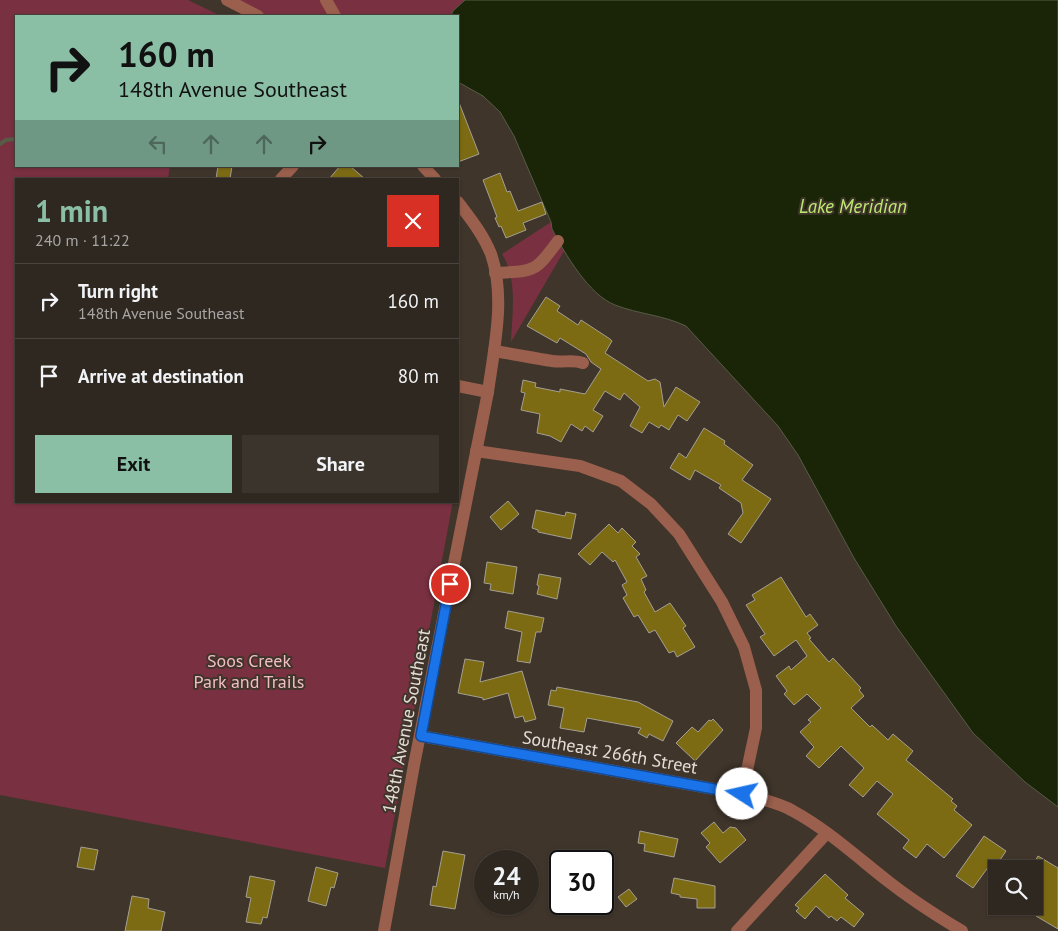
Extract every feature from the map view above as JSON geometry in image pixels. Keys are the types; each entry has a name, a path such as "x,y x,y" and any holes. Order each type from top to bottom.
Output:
{"street":[{"path":"227,0 256,15"},
{"path":"326,0 334,15"},
{"path":"282,178 291,167"},
{"path":"424,167 434,178"},
{"name":"148th Avenue Southeast","path":"384,931 488,392 494,351 498,309 495,273 491,254 478,228 459,203"},
{"path":"495,273 527,271 536,268 558,241"},
{"path":"494,351 554,362 574,360 583,363"},
{"path":"459,386 488,392"},
{"path":"476,451 580,466 621,481 651,504 679,534 722,602 744,647 756,690 756,728 742,794"},
{"name":"Southeast 266th Street","path":"421,736 742,794 792,810 827,833 891,884 962,931"},
{"path":"737,931 827,833"}],"green space":[{"name":"Soos Creek Park and Trails","path":"0,0 188,0 219,15 15,15 15,167 170,167 168,178 15,178 15,503 453,503 385,868 0,795"},
{"path":"227,0 465,0 453,11 451,15 256,15"},
{"path":"551,222 552,229 564,251 511,342 512,285 507,264 502,254"}],"water":[{"name":"Lake Meridian","path":"465,0 1058,0 1058,807 1025,782 973,733 896,626 854,558 798,455 778,426 686,326 668,319 615,305 605,300 596,292 579,273 552,229 551,222 514,136 500,112 483,96 459,83 459,15 451,15 453,11"}],"building":[{"path":"459,103 479,154 459,162"},
{"path":"218,167 232,167 230,178 216,178"},
{"path":"339,167 351,167 364,178 330,178"},
{"path":"500,173 507,192 510,191 518,211 542,202 546,214 523,223 526,230 506,238 495,218 497,217 483,180"},
{"path":"546,297 560,306 557,311 578,325 581,320 610,339 612,341 605,353 648,381 655,379 660,382 664,407 676,387 700,402 687,421 678,415 669,430 661,425 659,428 649,422 642,433 630,426 640,407 624,393 620,400 605,391 593,410 603,416 593,432 585,426 582,431 571,424 561,442 550,436 537,433 540,414 521,410 525,393 521,392 523,380 536,383 535,387 585,394 601,369 591,362 586,354 560,338 557,343 527,326"},
{"path":"704,428 725,441 724,444 753,465 742,480 771,499 741,543 728,534 743,513 741,503 719,488 721,485 695,470 690,480 670,468 679,453 686,458"},
{"path":"508,501 519,514 501,530 490,517"},
{"path":"536,510 565,516 566,512 576,514 571,539 538,532 538,530 532,528"},
{"path":"609,524 618,533 622,528 636,542 632,546 640,554 636,557 647,576 641,579 646,590 644,592 655,612 670,603 686,626 683,628 695,647 677,657 674,651 669,653 655,630 649,633 638,615 634,617 623,598 627,595 622,585 627,582 615,560 613,562 602,552 590,565 578,554"},
{"path":"487,562 517,567 513,594 490,590 491,584 484,583"},
{"path":"539,574 561,578 557,599 537,594"},
{"path":"781,577 806,617 810,614 818,625 807,633 811,638 809,639 829,662 833,658 861,688 859,690 864,696 851,708 870,727 872,725 888,740 893,734 913,751 906,760 953,799 951,801 957,806 954,810 972,825 944,858 927,844 916,858 903,848 909,840 877,814 893,794 877,781 863,797 849,785 864,768 841,746 819,768 806,756 814,747 800,732 811,722 808,720 821,708 807,694 794,705 784,694 787,691 776,676 789,666 791,670 807,656 796,640 774,656 760,637 765,634 746,605 755,600 752,595"},
{"path":"508,611 544,618 541,632 536,632 530,663 517,661 522,632 505,628"},
{"path":"465,659 484,662 480,682 522,671 536,719 525,722 523,716 515,718 508,693 483,700 483,698 458,693"},
{"path":"557,687 638,702 673,721 663,741 649,734 647,738 638,733 641,728 587,718 584,732 560,728 564,708 548,705 551,690 556,691"},
{"path":"713,719 723,730 695,761 676,743 692,727 698,732 709,720"},
{"path":"714,822 723,833 730,827 736,828 746,840 720,863 706,847 710,843 701,833"},
{"path":"640,831 678,839 674,857 644,851 645,844 638,843"},
{"path":"984,836 1006,851 1000,860 988,860 988,867 973,888 956,876"},
{"path":"81,847 98,850 94,870 77,867"},
{"path":"443,851 465,855 455,909 430,905 433,886 436,887"},
{"path":"1038,856 1058,868 1058,929 1036,916 1043,915 1043,860 1036,860"},
{"path":"316,867 338,873 334,888 331,887 326,906 308,901"},
{"path":"825,874 848,895 845,898 864,914 854,927 841,917 837,921 831,916 829,918 816,906 805,919 796,911 799,908 795,905"},
{"path":"250,876 275,881 267,918 263,917 261,924 246,922 251,898 246,897"},
{"path":"674,878 715,886 715,908 697,908 697,899 680,897 680,895 671,893"},
{"path":"629,889 637,899 626,907 618,897"},
{"path":"132,896 149,899 148,908 165,912 161,931 125,931"}],"waterway":[{"path":"0,144 6,140 15,139"}],"route":[{"path":"450,584 421,736 742,794"}]}
